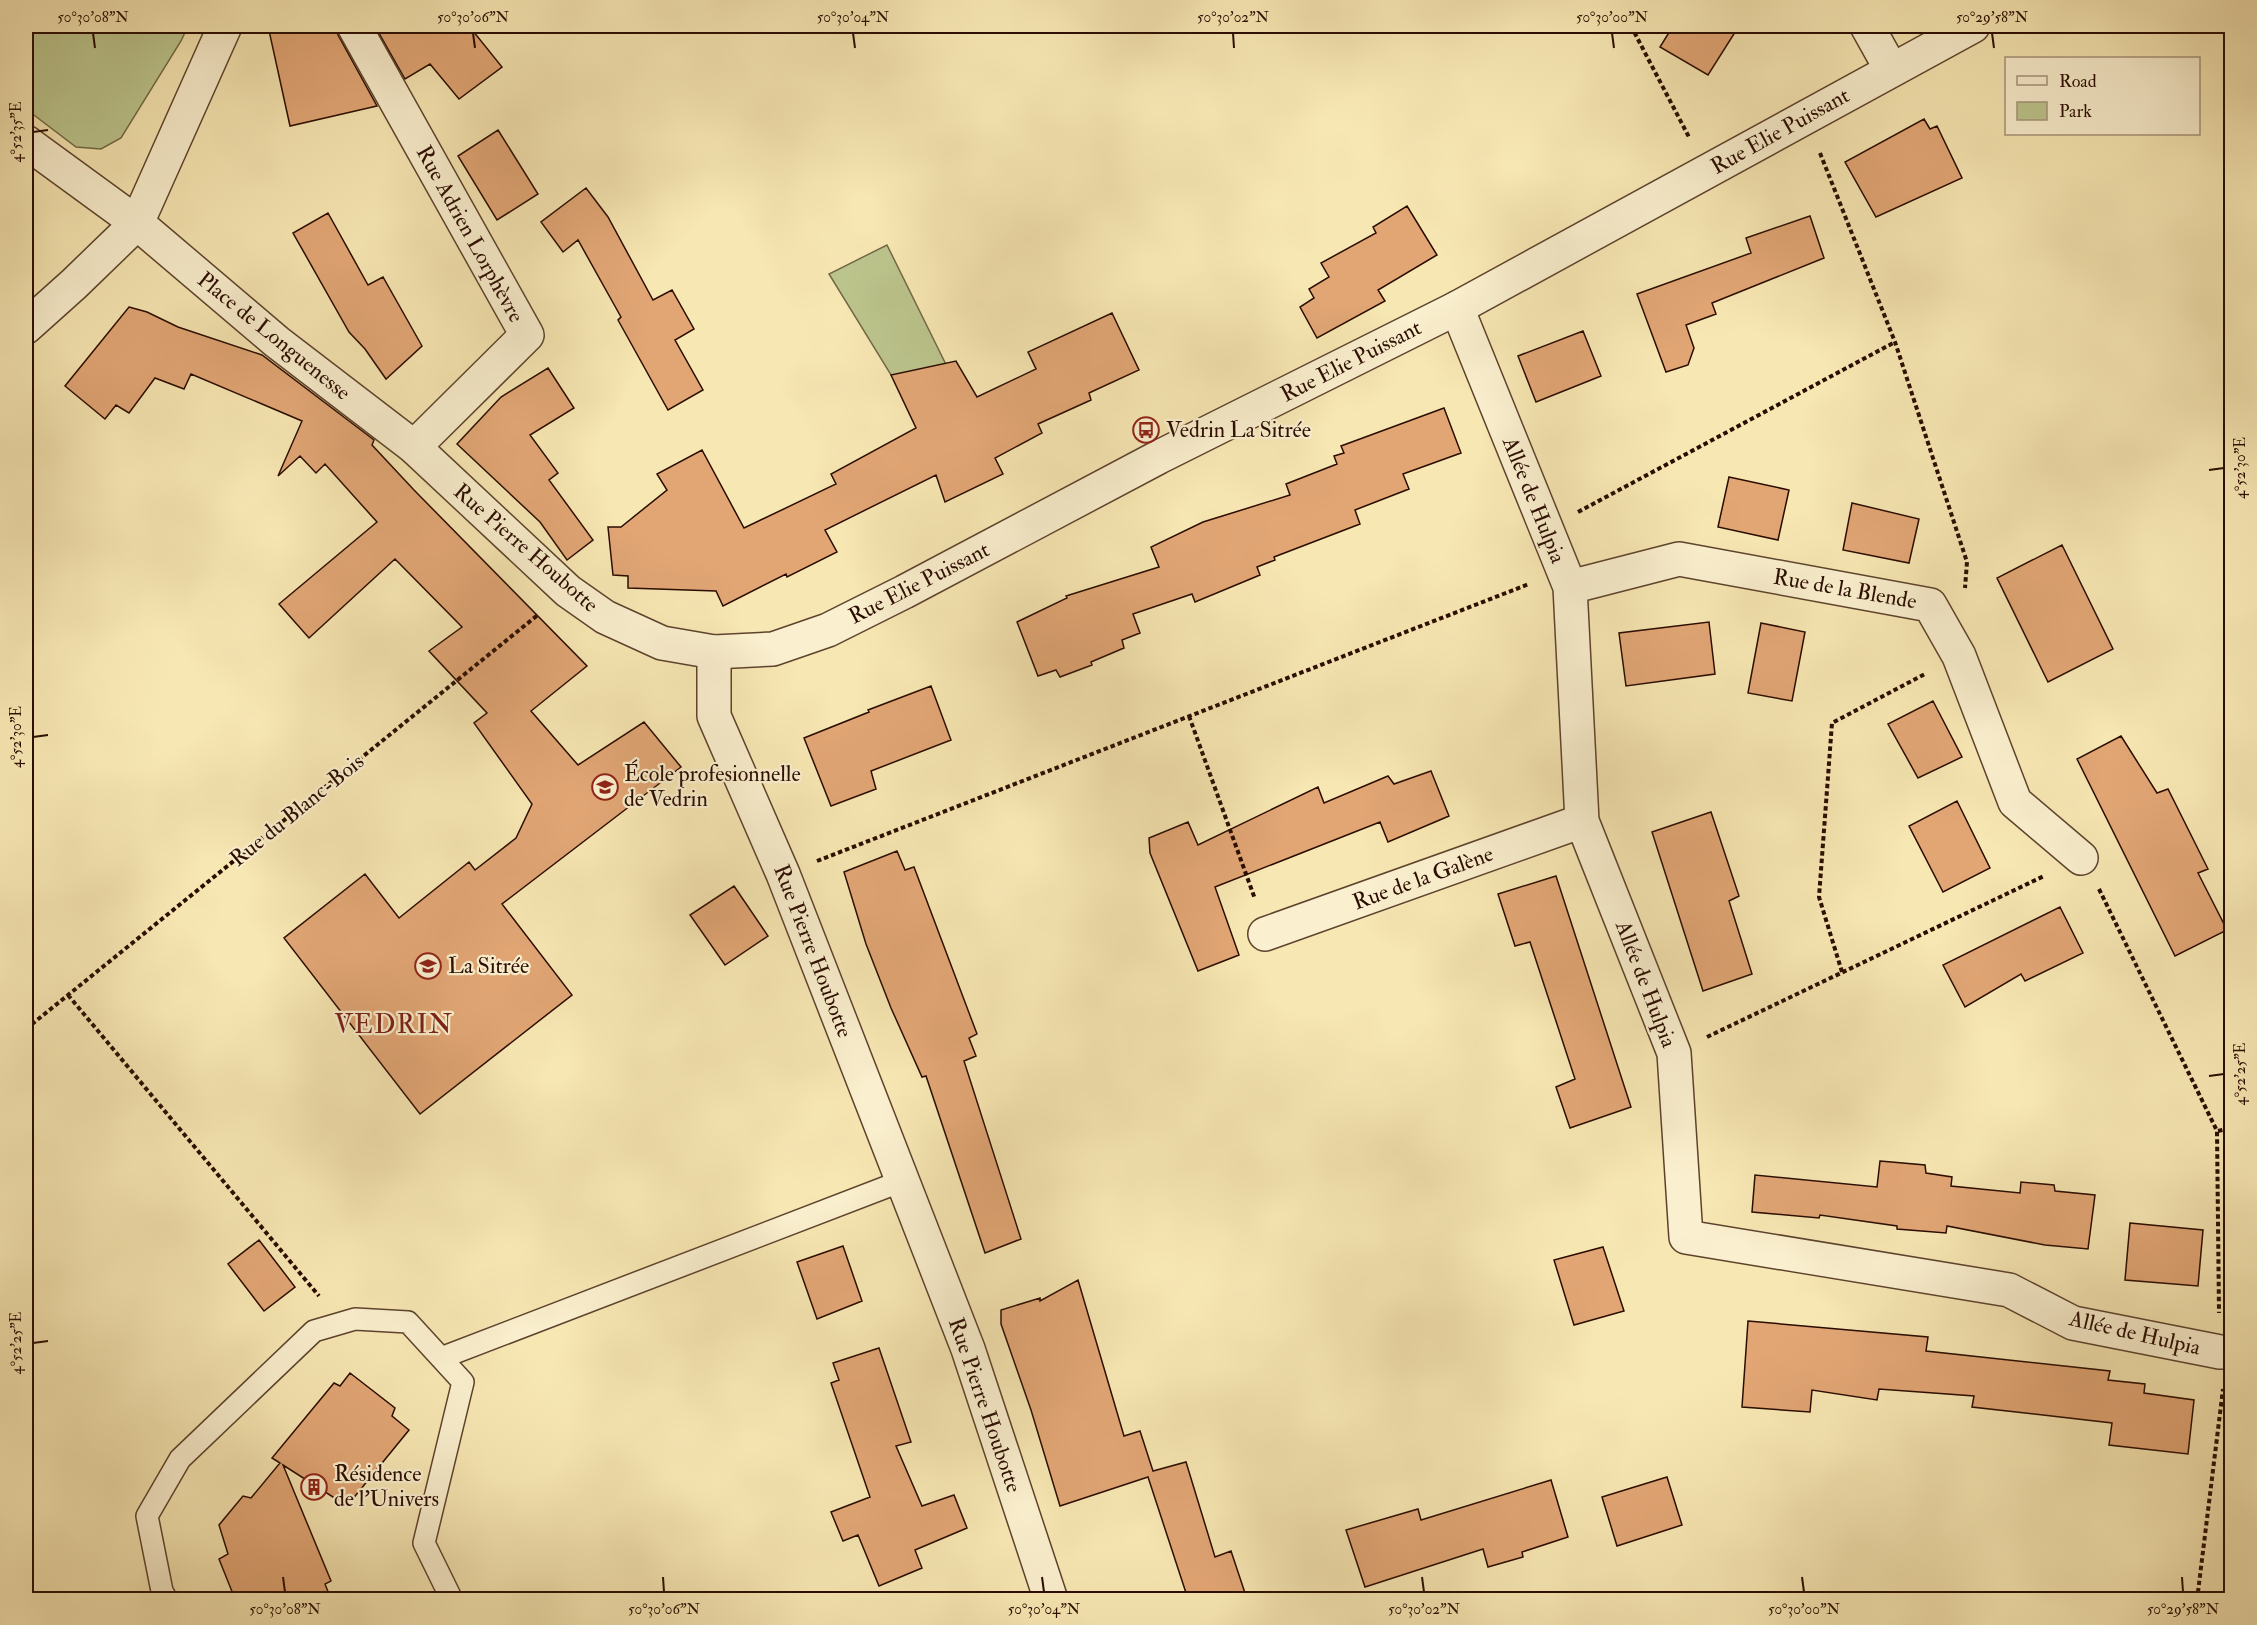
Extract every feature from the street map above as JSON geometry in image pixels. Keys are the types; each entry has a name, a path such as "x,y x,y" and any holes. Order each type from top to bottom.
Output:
{"street":[{"path":"26,327 137,223 225,26"},
{"name":"Rue Adrien Lorphèvre","path":"354,26 527,335 414,447"},
{"path":"1867,26 1892,69"},
{"name":"Rue Elie Puissant","path":"714,651 773,650 828,630 1159,457 1457,308 1973,26"},
{"name":"Place de Longuenesse","path":"26,142 137,223 277,342 414,447"},
{"name":"Allée de Hulpia","path":"1457,308 1566,578 1582,821 1674,1053 1686,1237 2009,1290 2073,1323 2226,1352"},
{"name":"Rue Pierre Houbotte","path":"414,447 568,591 605,617 662,643 714,651 714,716 783,874 968,1349 1051,1599"},
{"name":"Rue de la Blende","path":"1566,578 1679,559 1930,605 1959,656 2015,802 2081,858"},
{"name":"Rue de la Galène","path":"1265,934 1582,821"}],"lane":[{"path":"441,1358 902,1181"},
{"path":"167,1599 162,1591 147,1516 180,1459 314,1331 355,1320 408,1322 464,1382 424,1542 452,1599"}],"path":[{"path":"1630,26 1683,123"},
{"path":"1818,148 1895,342 1967,562 1964,597"},
{"path":"1546,529 1895,342"},
{"path":"783,874 1189,716 1566,578"},
{"name":"Rue du Blanc-Bois","path":"26,1029 568,591"},
{"path":"1842,972 1819,897 1832,723 1959,656"},
{"path":"1189,716 1256,901 1265,934"},
{"path":"1674,1053 2081,858 2108,904 2217,1131 2226,1352 2197,1599"},
{"path":"68,995 315,1293 355,1320"},
{"path":"2217,1131 2232,1128"}],"green space":[{"path":"26,26 188,26 121,138 101,149 76,147 26,109"},
{"path":"887,245 965,403 891,375 829,274"}],"building":[{"path":"268,26 335,26 377,106 290,126"},
{"path":"375,26 469,26 502,67 459,99 430,64 405,79"},
{"path":"1673,26 1739,26 1708,75 1660,47"},
{"path":"1924,119 1930,129 1937,126 1962,178 1876,217 1845,162"},
{"path":"498,130 538,194 497,220 458,156"},
{"path":"586,188 608,217 653,300 672,290 694,329 675,340 703,390 668,410 618,320 621,317 578,240 563,252 541,222"},
{"path":"1407,206 1437,255 1378,290 1385,301 1317,338 1300,307 1314,298 1309,289 1329,277 1321,263 1376,233 1373,227"},
{"path":"328,213 368,285 383,277 422,346 386,379 365,349 349,332 293,233"},
{"path":"1810,216 1824,258 1712,303 1716,314 1686,325 1694,348 1688,365 1666,372 1637,294 1751,253 1746,238"},
{"path":"129,307 147,312 178,327 262,355 374,440 372,445 414,490 587,666 531,711 578,765 644,722 681,767 502,904 572,995 420,1114 284,938 365,874 399,918 469,862 475,870 516,838 532,804 474,723 487,713 429,651 462,627 395,559 309,638 279,604 377,522 325,464 316,473 300,456 278,476 302,421 191,374 184,389 155,378 129,413 116,405 105,419 65,386"},
{"path":"1112,313 1139,370 1089,393 1091,400 1038,424 1042,433 995,458 1003,474 945,502 936,475 825,530 837,552 787,577 786,574 723,606 716,591 628,588 628,576 613,575 608,527 621,527 667,490 657,474 702,450 744,528 836,484 831,474 916,428 891,375 956,361 977,397 1036,369 1028,352"},
{"path":"1583,331 1601,376 1536,402 1518,356"},
{"path":"548,368 574,408 530,435 558,473 549,480 593,540 567,560 540,522 457,444 501,397"},
{"path":"1444,408 1461,453 1403,474 1409,489 1355,510 1360,524 1274,557 1275,560 1257,567 1260,575 1195,602 1192,594 1133,614 1140,633 1122,640 1124,648 1091,662 1092,665 1060,677 1056,670 1038,676 1017,622 1067,598 1066,596 1159,567 1151,547 1203,522 1290,495 1286,484 1337,464 1334,456 1344,453 1341,446"},
{"path":"1729,477 1789,490 1778,540 1718,527"},
{"path":"1852,503 1919,519 1909,563 1843,550"},
{"path":"2062,545 2113,649 2048,682 1997,578"},
{"path":"1709,622 1715,674 1626,686 1619,633"},
{"path":"1761,623 1805,632 1792,701 1748,693"},
{"path":"931,686 951,740 871,771 876,789 831,806 804,738"},
{"path":"1933,701 1962,757 1918,778 1888,724"},
{"path":"2121,736 2157,793 2168,789 2208,869 2198,873 2227,930 2175,956 2077,759"},
{"path":"1431,771 1449,816 1388,842 1380,822 1215,887 1239,955 1198,971 1150,853 1149,838 1188,822 1198,845 1318,787 1324,803 1388,776 1394,784"},
{"path":"1957,801 1990,868 1943,892 1909,826"},
{"path":"1711,812 1739,896 1729,901 1752,974 1703,991 1652,832"},
{"path":"897,851 905,870 914,867 977,1034 969,1038 976,1056 964,1061 1021,1239 985,1253 926,1076 922,1077 891,1008 866,944 844,872"},
{"path":"1556,876 1631,1107 1570,1128 1556,1087 1575,1079 1530,942 1515,946 1498,894"},
{"path":"734,886 768,936 725,965 690,915"},
{"path":"2060,907 2083,953 2025,981 2021,974 1965,1007 1943,965"},
{"path":"1880,1161 1925,1165 1926,1173 1952,1177 1951,1186 2020,1193 2021,1182 2054,1185 2055,1191 2095,1195 2088,1249 2045,1245 1947,1226 1946,1233 1897,1229 1897,1226 1820,1215 1819,1218 1752,1212 1755,1175 1877,1187"},
{"path":"2130,1223 2203,1230 2198,1286 2125,1280"},
{"path":"259,1240 295,1287 264,1311 228,1264"},
{"path":"843,1246 862,1301 817,1319 797,1262"},
{"path":"1603,1247 1624,1311 1574,1325 1554,1260"},
{"path":"1078,1280 1124,1436 1140,1431 1153,1471 1186,1462 1215,1557 1231,1551 1247,1599 1188,1599 1148,1477 1060,1506 1031,1410 1001,1324 1001,1310 1040,1298 1040,1301"},
{"path":"1748,1321 1928,1337 1926,1351 2110,1371 2108,1380 2145,1384 2144,1393 2194,1400 2188,1454 2109,1445 2112,1423 1972,1407 1974,1396 1879,1389 1877,1400 1812,1390 1810,1412 1742,1407"},
{"path":"879,1348 911,1442 896,1446 922,1506 954,1495 967,1528 915,1550 922,1568 879,1586 858,1535 843,1541 831,1512 870,1497 831,1383 839,1380 833,1363"},
{"name":"Résidence de l'Univers","path":"350,1373 395,1408 392,1416 409,1430 347,1506 283,1465 331,1581 325,1584 331,1599 235,1599 219,1559 228,1554 219,1525 243,1496 251,1498 280,1463 272,1458 334,1383 340,1386"},
{"path":"1667,1477 1682,1525 1617,1546 1602,1497"},
{"path":"1551,1480 1568,1537 1522,1552 1523,1557 1488,1567 1483,1549 1365,1587 1346,1530 1418,1509 1421,1520"}],"place":[{"name":"Vedrin La Sitrée","path":"1146,430"},
{"name":"École profesionnelle de Vedrin","path":"605,787"},
{"name":"La Sitrée","path":"428,966"},
{"name":"Résidence de l'Univers","path":"314,1487"}],"district":[{"name":"VEDRIN","path":"394,1025"}]}
